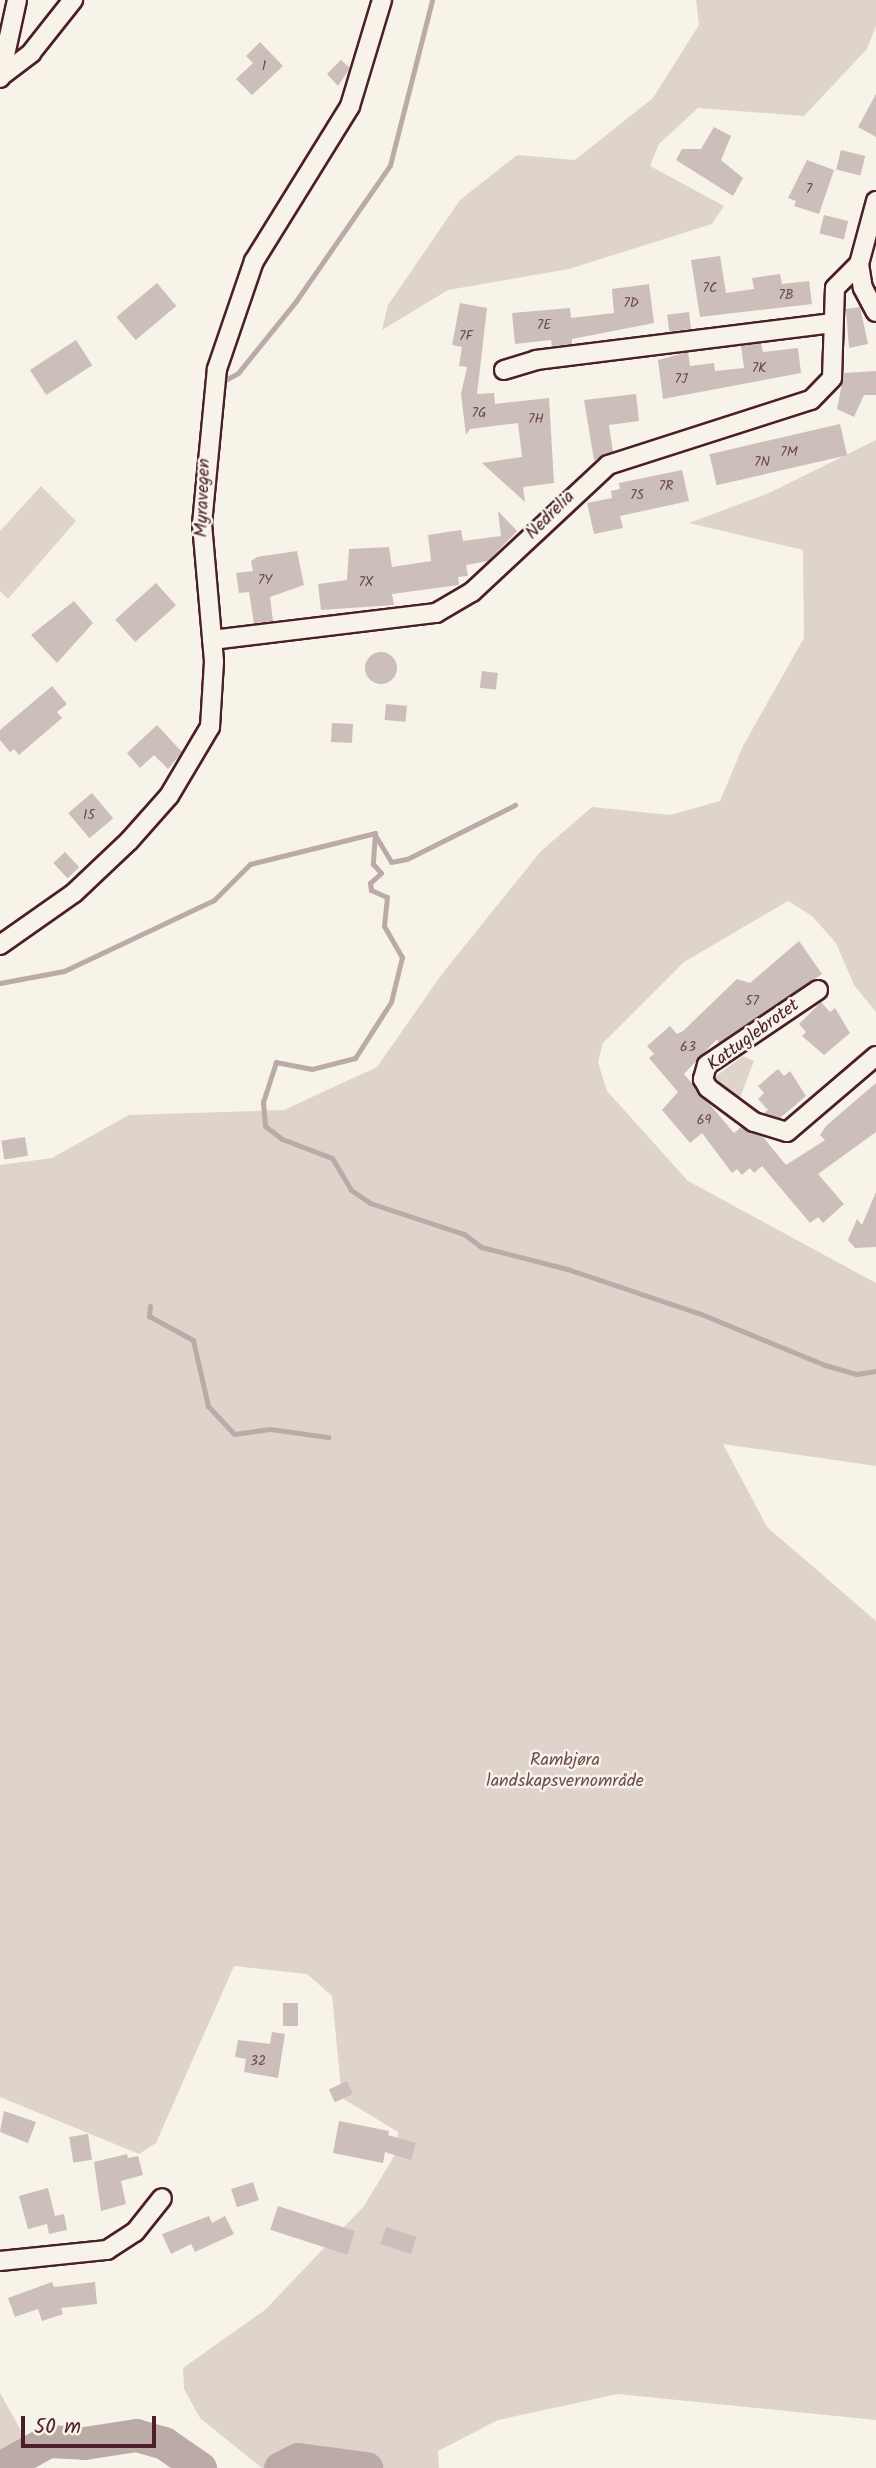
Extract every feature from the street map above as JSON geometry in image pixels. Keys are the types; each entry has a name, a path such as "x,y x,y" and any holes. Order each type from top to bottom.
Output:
{"street":[{"path":"0,77 17,0"},
{"path":"0,77 45,39 73,0"},
{"name":"Myravegen","path":"0,946 100,869 186,771 213,710 212,640 202,524 217,369 254,261 350,106 382,0"},
{"name":"Nedrelia","path":"212,640 411,619 457,604 608,465 811,400 832,378 831,323 835,288 859,264 876,201"},
{"path":"859,264 863,288 876,312"},
{"path":"504,370 536,360 831,323"},
{"name":"Kattuglebrotet","path":"818,990 708,1065 703,1079 708,1088 754,1122 787,1132 876,1056"},
{"path":"0,2261 107,2250 135,2232 162,2198"}],"green space":[{"path":"696,0 876,0 876,26 867,49 804,116 698,108 659,144 650,166 724,206 712,224 569,269 448,290 382,330 388,305 460,200 517,155 575,160 653,98 699,25"},
{"name":"Rambjøra landskapsvernområde","path":"876,440 876,1012 854,985 836,943 812,916 788,901 684,962 603,1043 598,1062 607,1091 688,1181 876,1283 876,1466 723,1444 767,1527 876,1621 876,2420 618,2394 498,2420 438,2451 439,2468 262,2468 200,2418 184,2389 183,2368 265,2310 364,2206 396,2153 398,2132 342,2098 332,1996 307,1974 234,1966 156,2143 139,2154 0,2097 0,1165 52,1158 129,1115 284,1110 377,1067 442,974 541,851 592,807 670,815 720,801 743,746 804,638 803,550 689,523 769,493"},
{"path":"41,486 76,521 8,599 0,591 0,531"},
{"path":"743,1056 754,1061 738,1103 715,1077"},
{"path":"0,2393 29,2445 0,2468"}],"building":[{"path":"260,42 283,66 252,95 236,79 253,63 246,56"},
{"path":"341,60 350,68 338,86 327,74"},
{"path":"876,94 876,137 858,127"},
{"path":"714,127 731,136 721,160 743,178 733,196 676,160 682,149 701,149"},
{"path":"841,150 865,156 860,175 836,169"},
{"path":"807,160 834,170 819,214 794,206 796,201 788,198"},
{"path":"824,215 848,221 844,239 819,233"},
{"path":"720,256 726,293 754,289 752,278 780,274 782,284 809,281 812,304 700,317 691,260"},
{"path":"157,283 176,306 136,340 116,317"},
{"path":"649,284 654,323 572,339 572,344 552,346 551,340 515,344 512,313 570,308 571,318 614,313 612,289"},
{"path":"460,303 487,308 477,394 494,393 495,404 549,398 554,483 523,487 525,502 482,463 522,457 518,423 470,429 466,435 461,394 467,367 459,366 462,347 452,345"},
{"path":"860,307 868,344 849,348 846,309"},
{"path":"689,312 691,329 669,332 667,315"},
{"path":"76,340 92,365 46,395 30,370"},
{"path":"761,343 763,352 798,348 801,373 663,399 658,360 688,352 690,366 714,363 715,371 744,368 741,346"},
{"path":"876,371 876,395 864,395 854,417 837,409 844,373"},
{"path":"636,394 639,421 609,425 613,452 594,460 584,400"},
{"path":"840,424 847,455 717,485 709,454"},
{"path":"682,470 689,501 620,516 623,528 594,534 587,503 612,498 611,491 620,489 619,483"},
{"path":"498,511 517,531 488,561 466,565 468,576 458,577 459,585 392,594 394,605 321,610 318,584 347,580 349,549 389,547 392,567 431,561 428,535 461,530 463,541 501,536"},
{"path":"297,551 304,585 270,597 273,621 254,623 249,592 239,593 236,573 253,571 251,561 257,557"},
{"path":"156,583 176,605 135,642 115,620"},
{"path":"74,601 93,623 57,663 31,635"},
{"path":"381,652 392,657 397,668 392,679 381,684 370,679 365,668 370,657"},
{"path":"482,671 498,673 496,690 480,688"},
{"path":"52,686 67,704 57,712 62,718 19,755 14,749 10,752 0,740 0,730"},
{"path":"386,704 407,706 406,722 385,720"},
{"path":"332,723 353,724 352,743 331,742"},
{"path":"157,725 182,752 168,769 154,755 140,768 127,753"},
{"path":"92,793 113,818 89,838 68,813"},
{"path":"65,852 79,867 68,878 53,863"},
{"path":"799,941 822,974 719,1043 717,1039 684,1074 734,1133 741,1127 763,1137 786,1165 825,1140 820,1135 826,1126 876,1083 876,1132 818,1174 844,1204 823,1223 818,1217 810,1223 762,1166 754,1173 750,1168 742,1175 737,1169 732,1173 702,1133 690,1143 662,1110 678,1092 649,1058 654,1054 647,1046 670,1026 677,1034 683,1031 737,979 750,983"},
{"path":"821,1002 830,1012 835,1008 850,1033 824,1055 802,1036 806,1032 799,1024"},
{"path":"778,1069 784,1076 790,1071 806,1096 780,1118 764,1113 768,1110 758,1099 764,1093 758,1086"},
{"path":"25,1137 28,1156 4,1160 1,1141"},
{"path":"876,1192 876,1247 855,1248 848,1240 857,1219 862,1225"},
{"path":"283,2003 298,2003 298,2026 283,2026"},
{"path":"272,2032 285,2034 278,2078 244,2072 246,2059 235,2057 238,2040 270,2044"},
{"path":"347,2081 353,2094 335,2102 329,2089"},
{"path":"4,2111 36,2122 28,2143 0,2132"},
{"path":"339,2121 389,2131 388,2135 416,2143 411,2160 385,2152 383,2163 333,2153"},
{"path":"88,2134 92,2160 73,2163 69,2137"},
{"path":"127,2154 128,2158 138,2156 143,2175 121,2181 126,2204 101,2211 94,2162"},
{"path":"253,2182 259,2200 237,2207 231,2189"},
{"path":"48,2188 55,2216 64,2214 67,2230 49,2234 47,2224 28,2229 19,2196"},
{"path":"278,2206 355,2231 347,2255 270,2230"},
{"path":"209,2216 212,2223 225,2216 234,2234 195,2252 191,2244 171,2254 162,2234"},
{"path":"386,2227 416,2237 411,2254 380,2244"},
{"path":"52,2282 54,2287 95,2282 97,2304 61,2308 63,2314 42,2321 38,2309 15,2317 8,2298"}],"waterway":[{"path":"220,383 238,373 296,301 390,165 432,0"},
{"path":"375,835 391,862 407,859 515,805"},
{"path":"0,983 64,971 214,900 250,864 375,833 373,864 381,873 370,883 371,890 387,897 384,926 402,957 391,1002 355,1058 312,1069 276,1062 263,1102 265,1126 282,1139 332,1158 351,1190 370,1203 464,1234 481,1247 567,1269 701,1314 825,1365 857,1374 876,1371"},
{"path":"150,1306 149,1316 193,1340 208,1406 234,1434 270,1429 328,1437"},
{"path":"0,2468 48,2441 84,2443 136,2435 164,2443 200,2468"},
{"path":"280,2468 298,2459 366,2468"}]}
